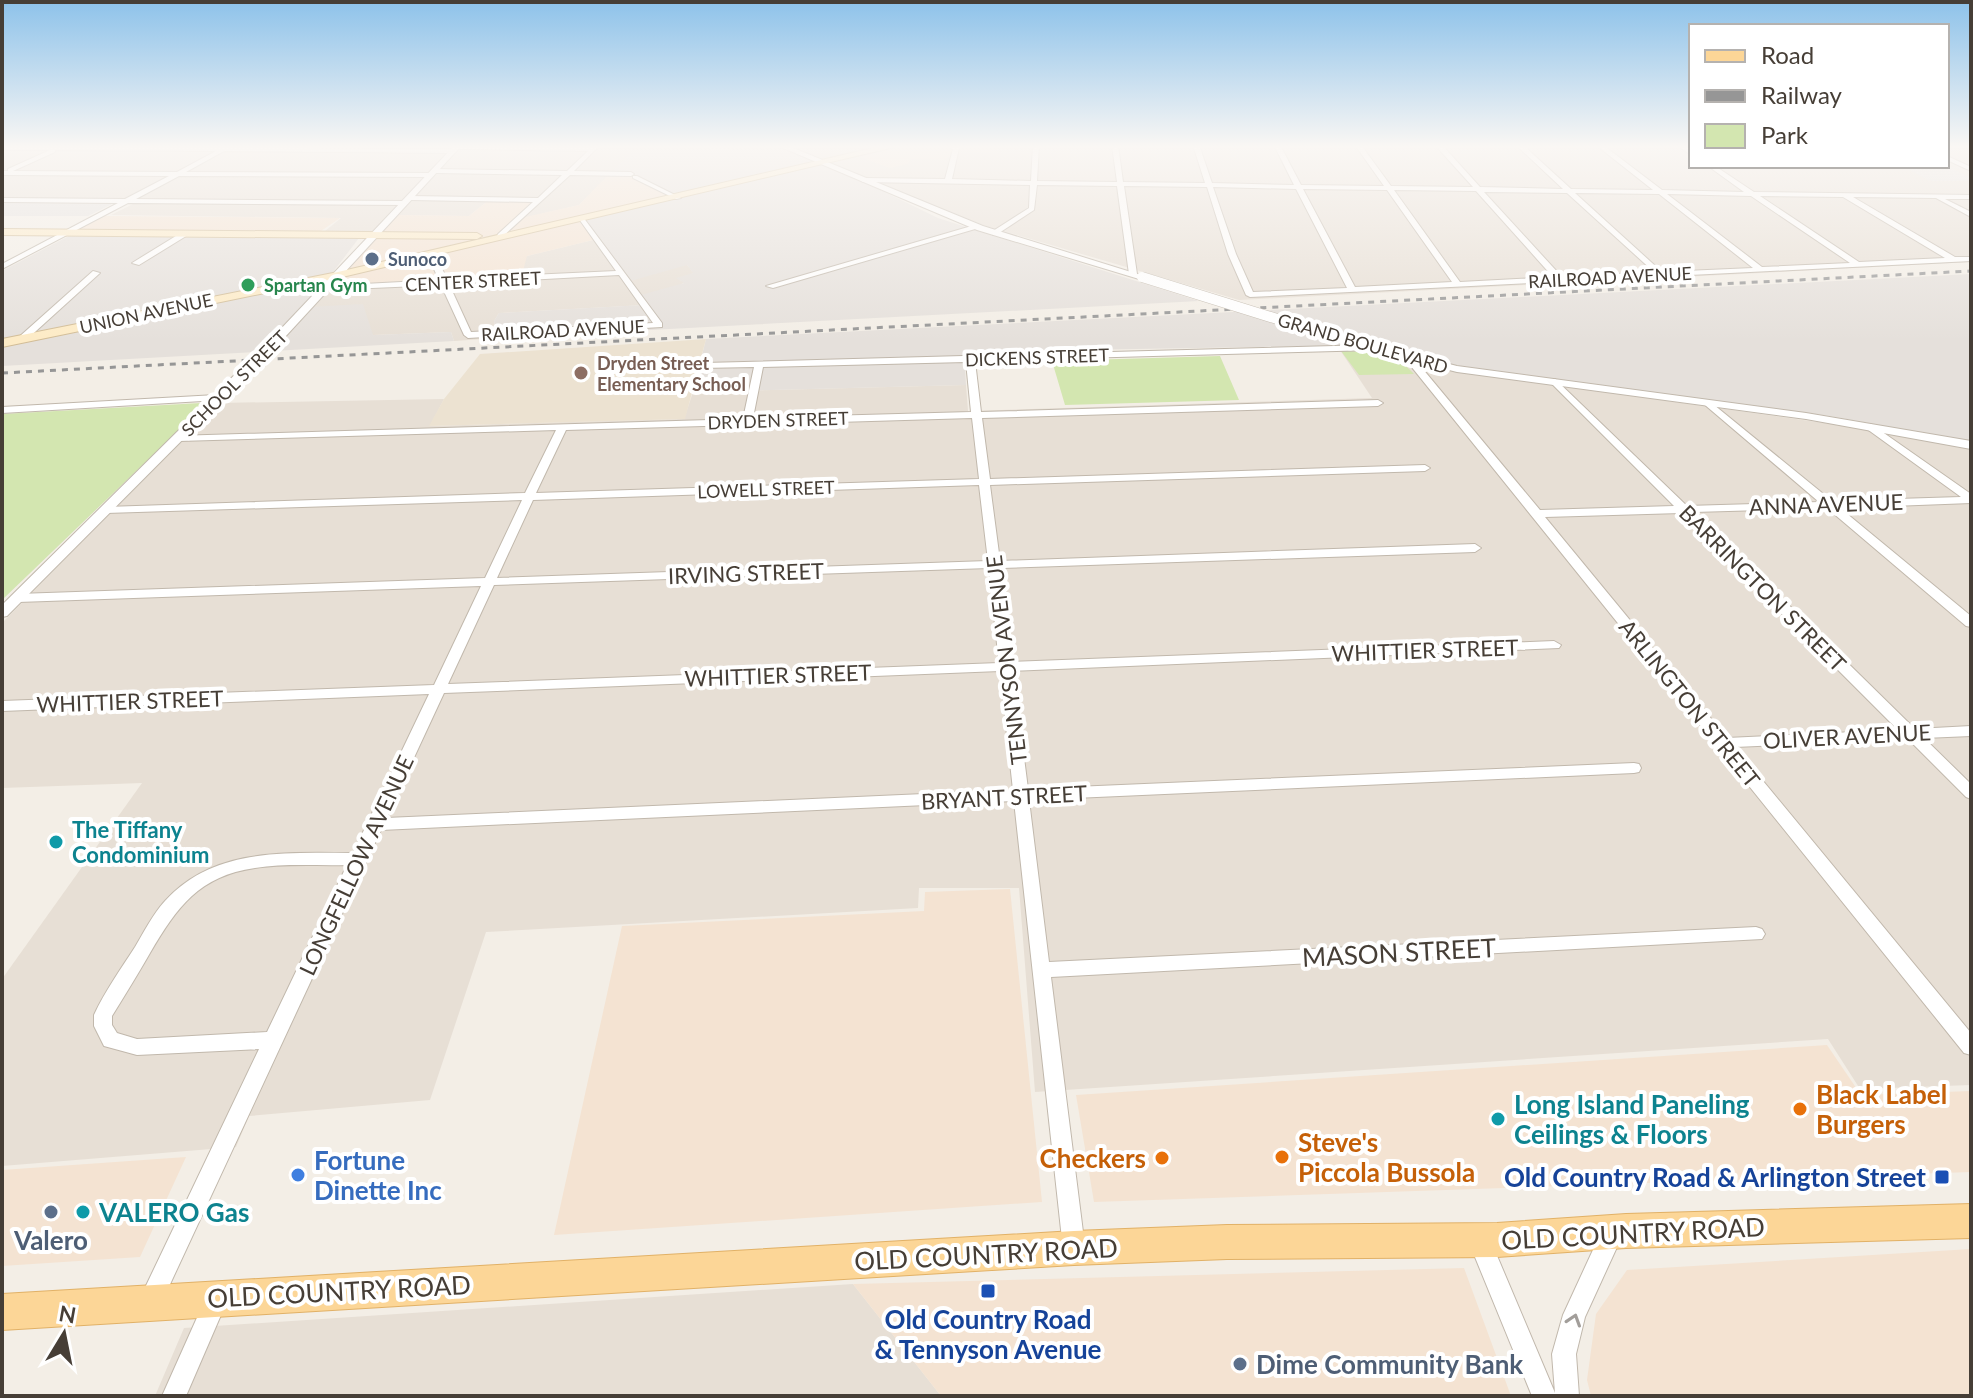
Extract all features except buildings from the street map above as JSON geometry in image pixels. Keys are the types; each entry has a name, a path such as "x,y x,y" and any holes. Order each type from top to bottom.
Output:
{"main road":[{"name":"UNION AVENUE","path":"2,343 338,275 623,210"},
{"path":"2,232 501,236"},
{"name":"OLD COUNTRY ROAD","path":"2,1312 1074,1248 1227,1242 1479,1240 1971,1221"}],"street":[{"path":"2,267 109,210"},
{"name":"SCHOOL STREET","path":"2,613 179,438 399,210"},
{"path":"501,236 527,210"},
{"name":"GRAND BOULEVARD","path":"937,210 996,233 1351,342 1457,369 1871,427 1971,445"},
{"path":"996,233 1030,210"},
{"path":"1126,210 1138,276"},
{"name":"RAILROAD AVENUE","path":"1218,210 1250,295 1971,259"},
{"path":"1310,210 1353,291"},
{"path":"1404,210 1458,285"},
{"path":"1497,210 1560,280"},
{"path":"1590,210 1661,275"},
{"path":"1684,210 1761,270"},
{"path":"1777,210 1858,265"},
{"path":"1869,210 1954,260"},
{"path":"583,219 621,273"},
{"path":"770,286 978,227"},
{"path":"136,263 187,233"},
{"path":"431,254 444,282"},
{"path":"22,339 96,273"},
{"name":"RAILROAD AVENUE","path":"444,282 468,335 659,325 621,273"},
{"name":"CENTER STREET","path":"326,288 621,273"},
{"path":"308,281 322,283 326,288"},
{"name":"DICKENS STREET","path":"704,366 1371,348"},
{"name":"TENNYSON AVENUE","path":"970,358 1074,1248"},
{"name":"ARLINGTON STREET","path":"1409,358 1971,1047"},
{"path":"747,421 759,364"},
{"name":"BARRINGTON STREET","path":"1555,382 1971,793"},
{"path":"2,410 216,398"},
{"name":"DRYDEN STREET","path":"179,438 1378,403"},
{"path":"1708,403 1971,623"},
{"name":"LONGFELLOW AVENUE","path":"149,1304 562,427"},
{"path":"1871,427 1971,499"},
{"name":"LOWELL STREET","path":"106,510 1425,468"},
{"name":"ANNA AVENUE","path":"1536,514 1971,499"},
{"name":"IRVING STREET","path":"18,598 1475,548"},
{"name":"WHITTIER STREET","path":"2,706 1554,645"},
{"name":"OLIVER AVENUE","path":"1723,743 1971,731"},
{"name":"BRYANT STREET","path":"375,824 1634,768"},
{"path":"274,1040 137,1047 111,1040 103,1026 103,1015 168,908 181,892 205,875 238,863 359,859"},
{"name":"MASON STREET","path":"1042,970 1756,934"},
{"path":"1567,1396 1564,1354 1574,1315 1613,1233"},
{"path":"1479,1240 1544,1396"},
{"path":"174,1396 218,1298"}],"shaded area":[{"path":"2,210 100,210 88,216 2,216"},
{"path":"121,210 476,210 469,216 394,215 376,234 325,231 341,218 111,215"},
{"path":"476,210 528,210 521,218 556,210 654,210 597,239 527,256 521,278 326,288 394,215 469,216"},
{"path":"505,210 557,210 519,219"},
{"path":"622,210 922,210 938,218 1199,301 498,338 494,321 499,313 643,305 637,296 684,283 676,278 693,273 687,265 627,282 583,219"},
{"path":"946,210 1971,210 1971,262 1239,300 986,226"},
{"path":"103,216 340,218 321,231 78,230"},
{"path":"69,236 359,238 330,276 311,281 326,288 308,307 363,304 373,335 451,332 454,341 2,366 2,271"},
{"path":"597,239 687,265 694,273 678,279 685,282 644,305 499,313 494,321 498,338 454,341 451,332 373,335 307,307 326,288 527,256"},
{"path":"1971,274 1971,442 1830,416 1440,363 1368,345 964,352 966,385 693,392 706,339"},
{"name":"Dryden Street Elementary School","path":"706,339 685,419 429,426 444,399 480,354"},
{"path":"1340,350 1366,350 1426,367 1831,424 1971,449 1971,1085 1860,1089 1828,1039 1035,1092 1019,888 919,888 918,908 486,932 430,1100 249,1116 236,1147 2,1166 2,979 142,783 2,788 2,623 219,403 444,399 430,426 684,419 693,392 966,385 968,411 1372,398"},
{"path":"1010,889 1042,1202 554,1235 622,926 924,911 925,892"},
{"path":"1827,1045 1861,1095 1971,1091 1971,1172 1094,1202 1076,1095"},
{"path":"186,1157 140,1257 2,1266 2,1170"},
{"path":"1971,1249 1971,1396 1591,1396 1587,1380 1596,1314 1627,1270"},
{"path":"1464,1268 1511,1396 941,1396 853,1284"},
{"path":"853,1284 941,1396 155,1396 184,1328"}],"green space":[{"path":"1341,351 1391,358 1414,374 1359,375"},
{"path":"1220,356 1239,400 1065,405 1052,361"},
{"path":"205,405 2,600 2,414"}],"railway":[{"path":"2,373 1971,271"}],"place":[{"name":"Sunoco","path":"372,259"},
{"name":"Spartan Gym","path":"248,285"},
{"name":"Dryden Street Elementary School","path":"581,373"},
{"name":"The Tiffany Condominium","path":"56,842"},
{"name":"Black Label Burgers","path":"1800,1109"},
{"name":"Long Island Paneling Ceilings & Floors","path":"1498,1119"},
{"name":"Steve's Piccola Bussola","path":"1282,1157"},
{"name":"Checkers","path":"1162,1158"},
{"name":"Fortune Dinette Inc","path":"298,1175"},
{"name":"Old Country Road & Arlington Street","path":"1942,1177"},
{"name":"Valero","path":"51,1212"},
{"name":"VALERO Gas","path":"83,1212"},
{"name":"Old Country Road & Tennyson Avenue","path":"988,1291"},
{"name":"Dime Community Bank","path":"1240,1364"}]}
